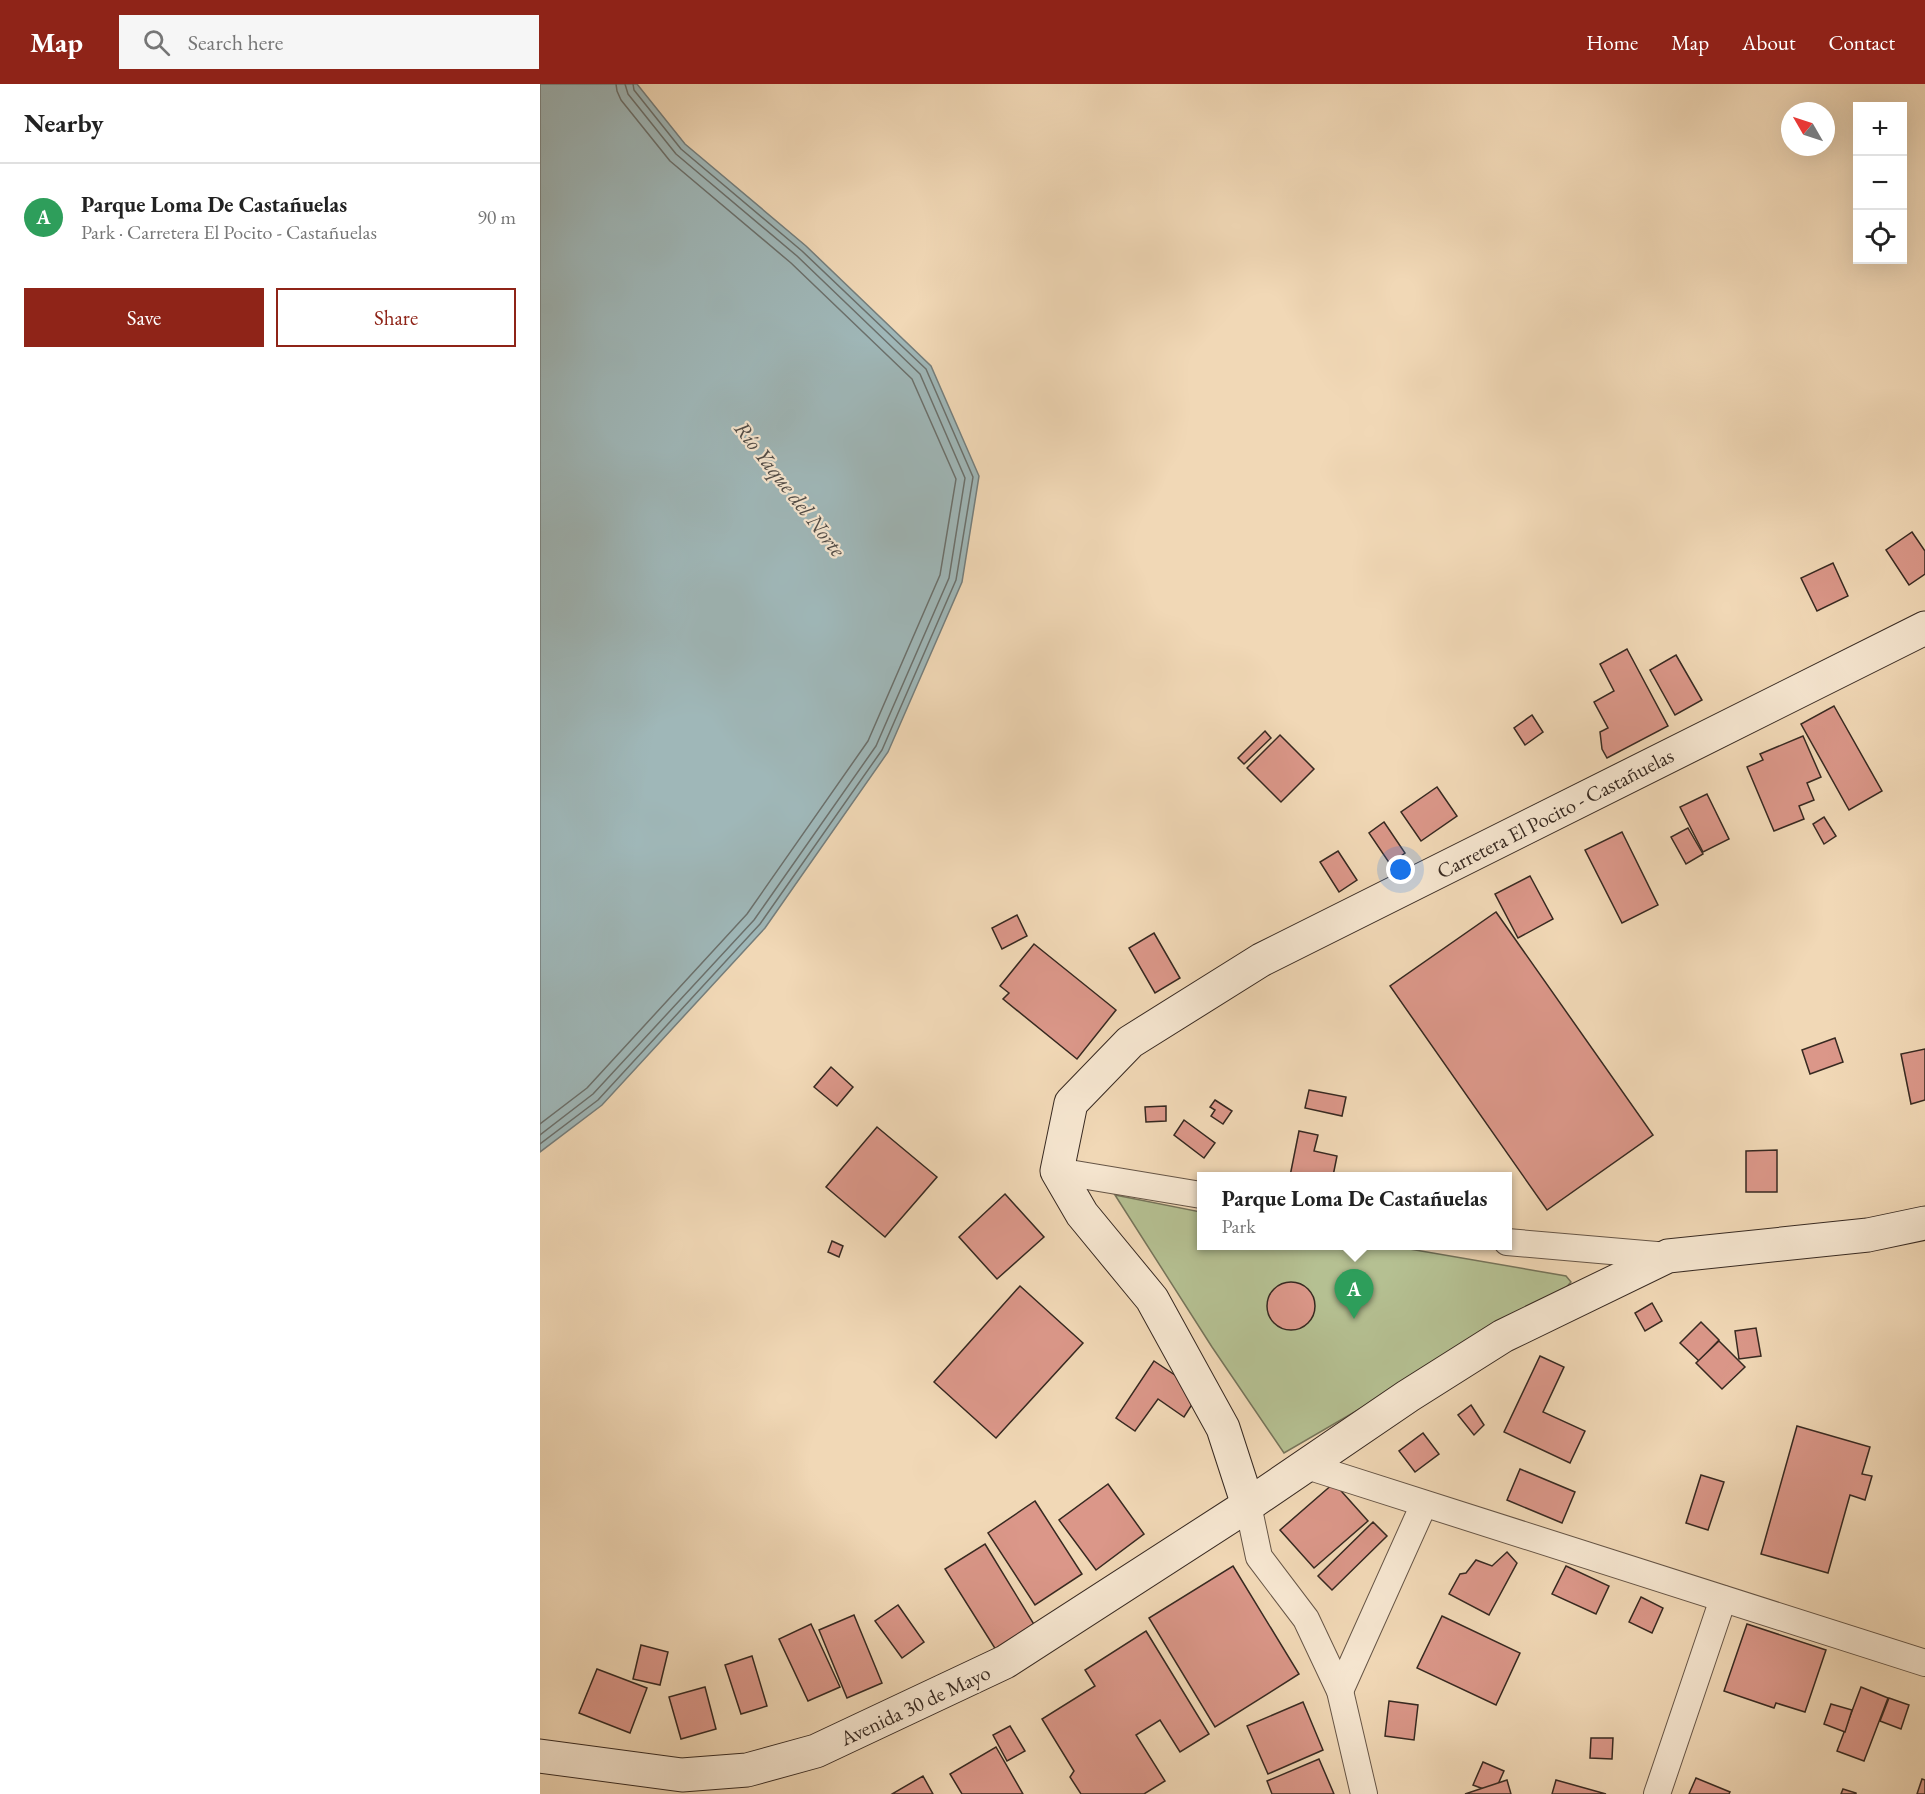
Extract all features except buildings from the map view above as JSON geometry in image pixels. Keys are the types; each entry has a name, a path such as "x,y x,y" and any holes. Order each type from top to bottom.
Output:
{"main road":[{"name":"Carretera El Pocito - Castañuelas","path":"1057,1171 1071,1103 1130,1042 1261,960 1925,628"},
{"path":"1057,1171 1082,1214 1152,1299 1223,1428 1248,1505"},
{"name":"Avenida 30 de Mayo","path":"540,1756 682,1775 747,1770 816,1751 1005,1662 1248,1505 1408,1396 1503,1336 1668,1256 1868,1235 1925,1223"}],"street":[{"path":"1057,1171 1197,1194"},
{"path":"1512,1242 1668,1256"},
{"path":"1307,1466 1925,1663"},
{"path":"1340,1691 1424,1504"},
{"path":"1248,1505 1259,1557 1306,1619 1340,1691 1364,1794"},
{"path":"1658,1794 1723,1599"}],"green space":[{"path":"1115,1195 1197,1211 1197,1250 1415,1250 1566,1276 1571,1282 1563,1291 1284,1453 1212,1347"}],"water":[{"name":"Río Yaque del Norte","path":"540,84 637,84 685,144 806,246 931,366 979,476 962,582 888,752 765,928 602,1105 540,1152"}],"place":[{"name":"Parque Loma De Castañuelas","path":"1354,1319"}]}
